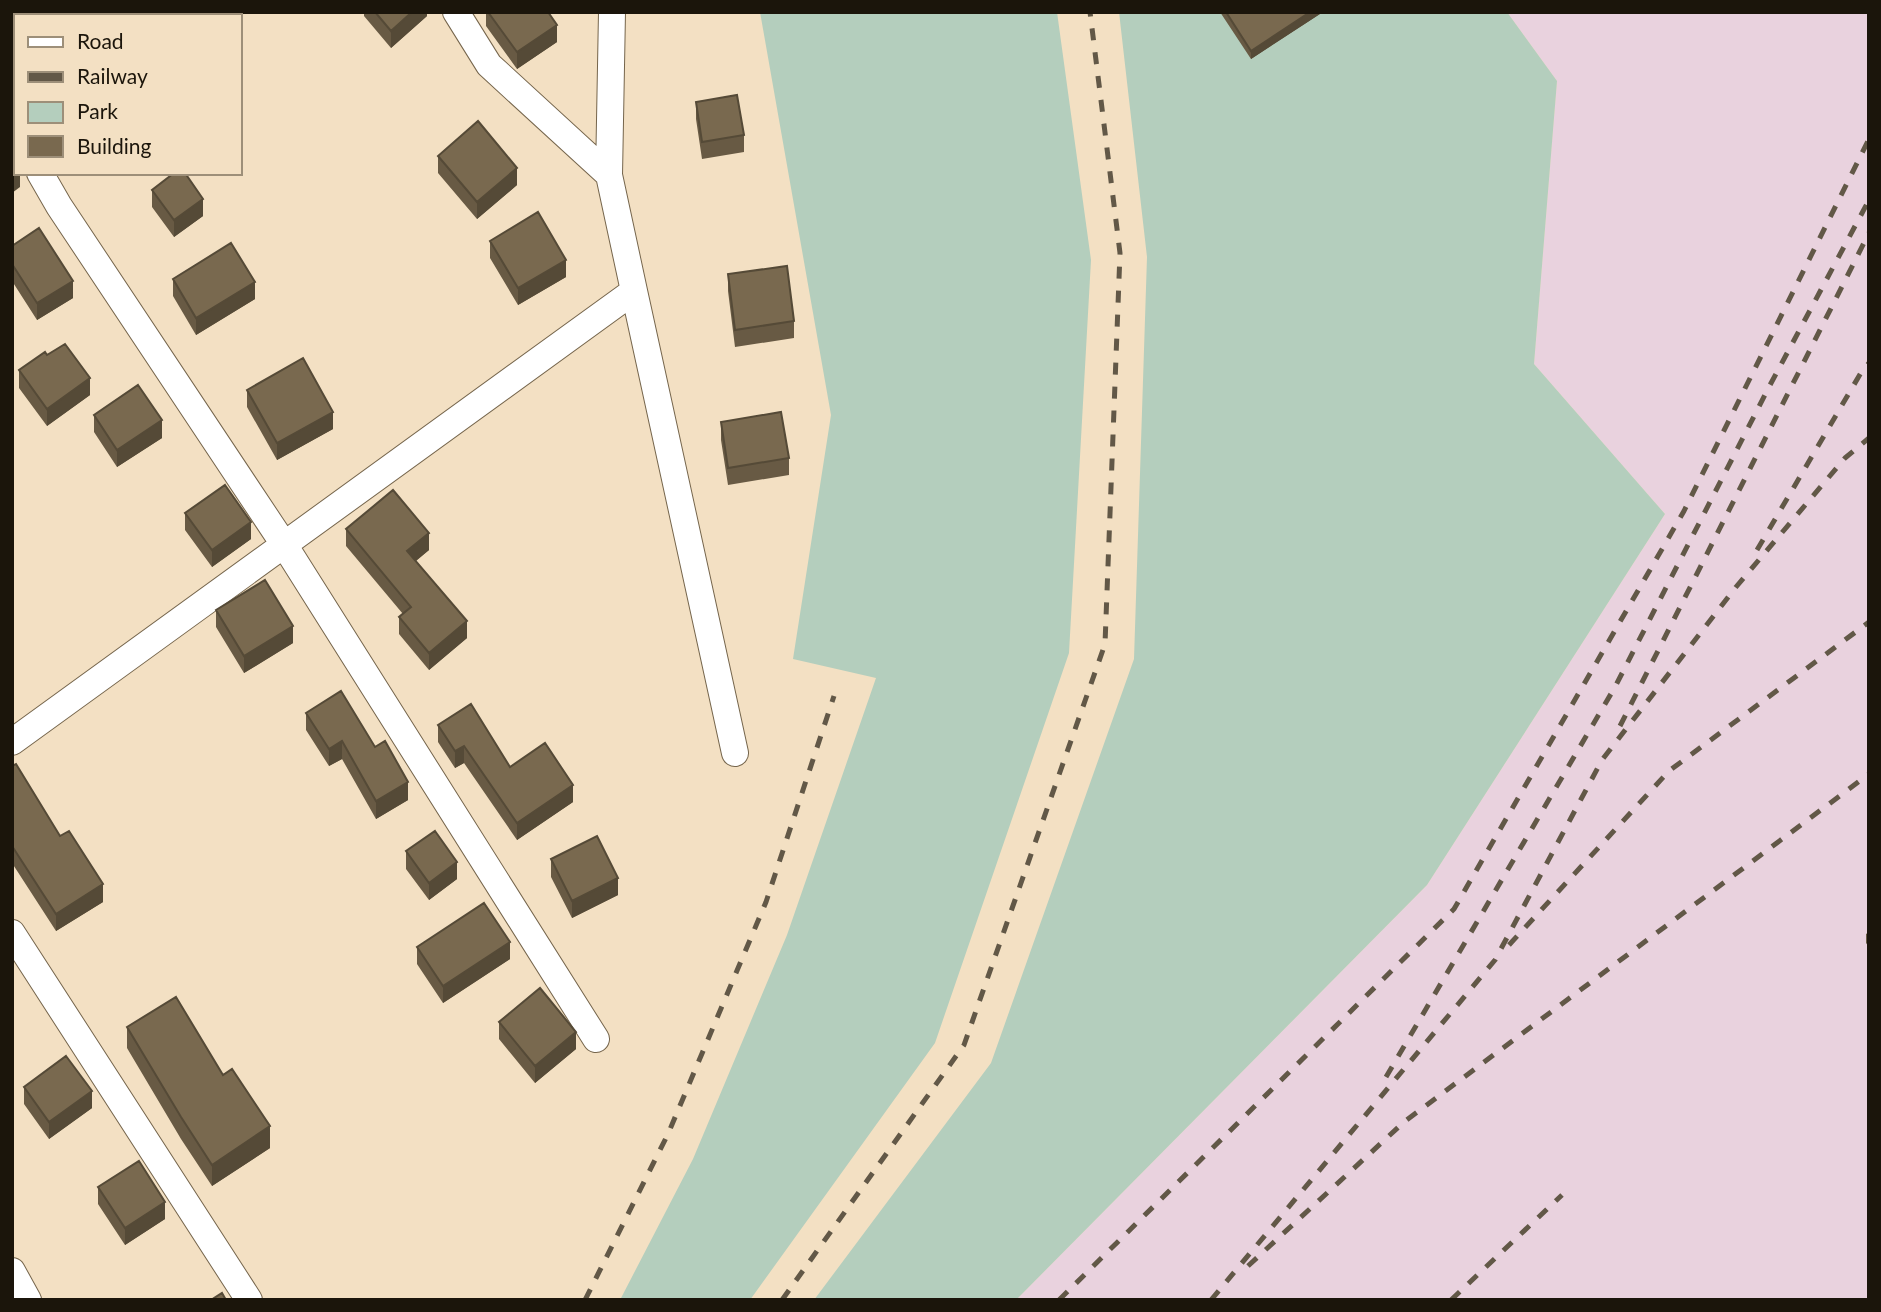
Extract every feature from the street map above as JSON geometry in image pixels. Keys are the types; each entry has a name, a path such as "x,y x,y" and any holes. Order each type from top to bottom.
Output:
{"street":[{"path":"456,12 489,65 609,175"},
{"path":"612,12 609,175 735,753"},
{"path":"41,175 59,206 285,546 596,1039"},
{"path":"12,742 634,291"},
{"path":"12,933 249,1300"},
{"path":"12,1272 28,1300"}],"shaded area":[{"path":"1507,12 1869,12 1869,1300 1016,1300 1427,885 1665,514 1534,364 1557,81"}],"green space":[{"path":"760,12 1057,12 1091,260 1069,653 935,1043 750,1300 620,1300 693,1159 787,935 876,678 793,659 831,415"},
{"path":"1119,12 1507,12 1557,81 1534,364 1665,514 1427,885 1016,1300 814,1300 991,1063 1134,659 1147,257"}],"building":[{"path":"375,12 412,12 391,31"},
{"path":"488,12 548,12 557,25 517,52"},
{"path":"1226,12 1310,12 1251,51"},
{"path":"737,95 744,135 702,142 696,102"},
{"path":"478,121 517,168 477,202 438,156"},
{"path":"171,175 186,175 203,199 174,220 152,190"},
{"path":"538,212 566,260 518,288 490,241"},
{"path":"39,228 73,281 37,303 12,264 12,246"},
{"path":"231,243 255,282 196,318 173,279"},
{"path":"787,266 794,321 735,330 728,274"},
{"path":"65,344 90,378 47,409 19,370 45,352 47,355"},
{"path":"303,358 333,412 277,443 247,390"},
{"path":"138,385 162,420 117,450 94,415"},
{"path":"781,412 789,458 728,468 721,422"},
{"path":"225,485 251,522 212,550 185,513"},
{"path":"393,490 429,533 407,551 467,621 429,653 399,617 411,607 346,529"},
{"path":"265,580 293,626 244,656 216,610"},
{"path":"341,691 375,747 385,741 408,782 376,801 342,741 329,749 306,713"},
{"path":"471,704 510,767 545,743 573,785 517,823 464,746 455,751 438,725"},
{"path":"16,764 60,836 69,831 103,884 56,914 12,846 12,766"},
{"path":"435,831 457,862 429,883 406,851"},
{"path":"597,836 618,878 572,901 551,859"},
{"path":"484,903 510,942 443,986 417,947"},
{"path":"540,988 576,1032 535,1066 499,1022"},
{"path":"176,997 223,1075 232,1069 270,1126 212,1165 127,1027"},
{"path":"66,1056 92,1091 49,1122 24,1087"},
{"path":"139,1161 165,1202 125,1228 98,1187"},
{"path":"222,1293 226,1300 211,1300"}],"railway":[{"path":"782,1300 964,1045 1105,644 1120,253 1090,12"},
{"path":"1059,1300 1454,909 1684,511 1869,139"},
{"path":"1386,1077 1615,687 1769,387 1869,200"},
{"path":"1620,726 1869,233"},
{"path":"1757,550 1869,363"},
{"path":"1211,1300 1495,960 1602,760 1736,587 1845,458 1869,438"},
{"path":"1509,945 1669,771 1869,622"},
{"path":"585,1300 668,1134 766,902 834,696"},
{"path":"1248,1266 1404,1122 1869,774"},
{"path":"1451,1300 1562,1195"}]}
